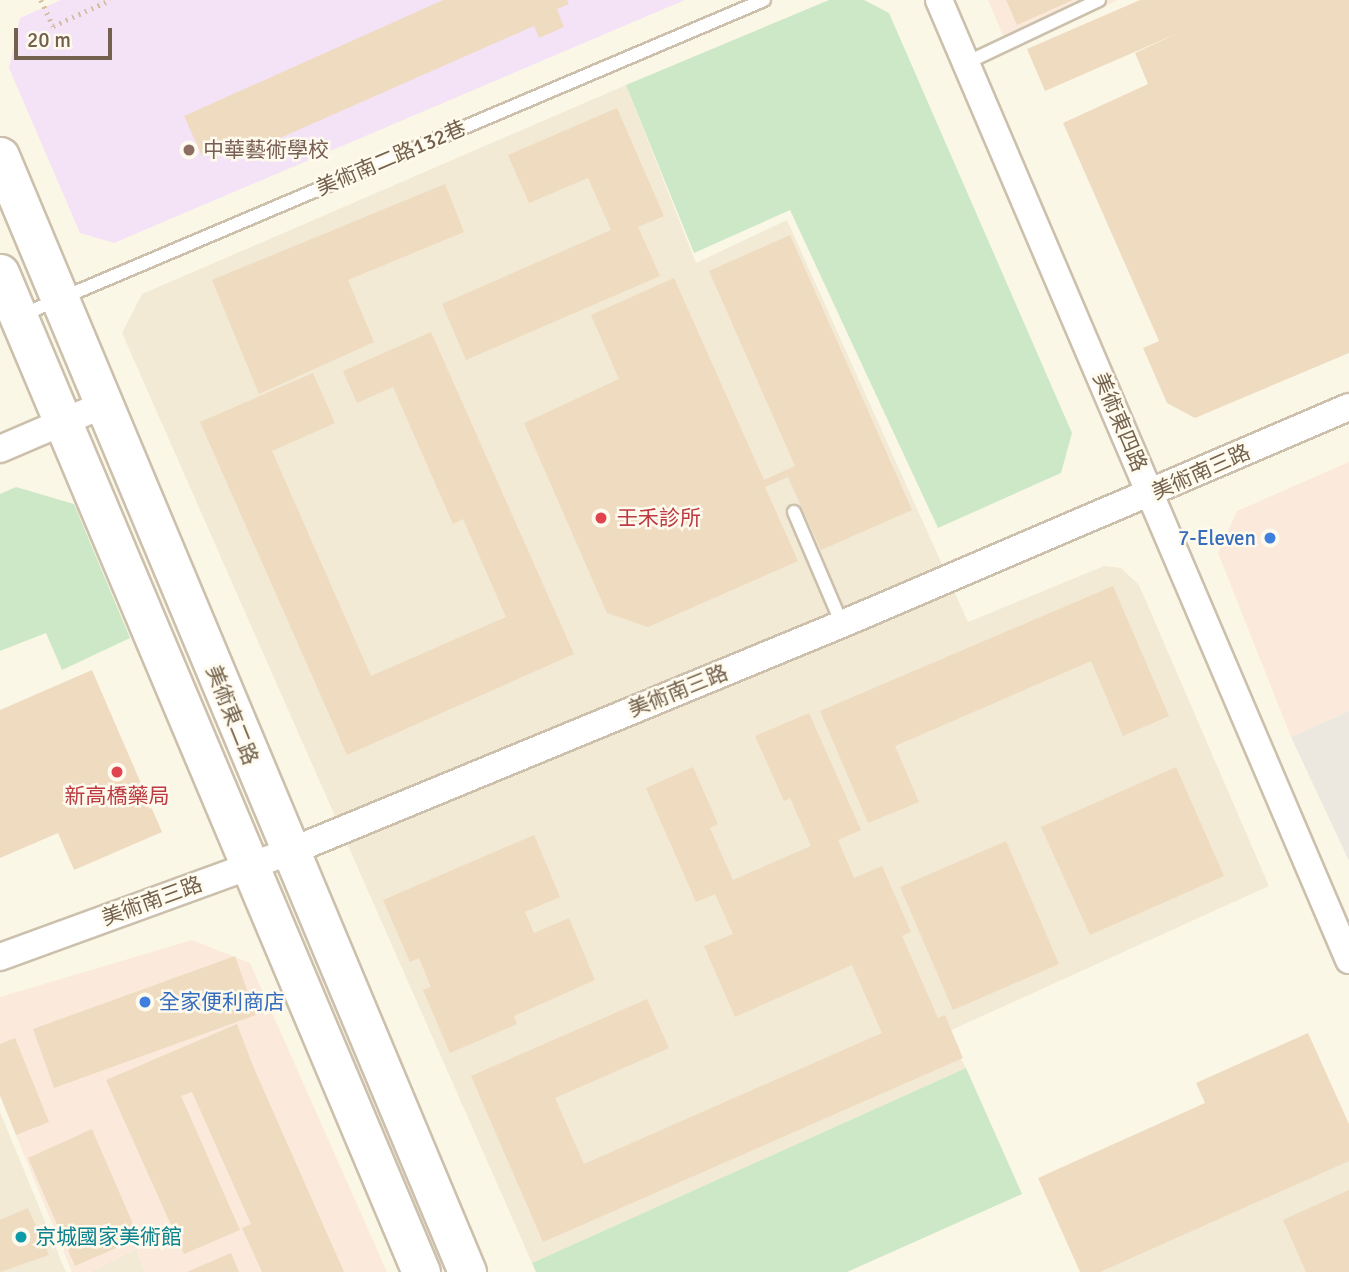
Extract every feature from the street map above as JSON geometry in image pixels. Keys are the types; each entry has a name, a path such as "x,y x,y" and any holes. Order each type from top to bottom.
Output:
{"street":[{"name":"美術東四路","path":"939,0 1349,960"},
{"name":"美術東二路","path":"0,156 467,1272"},
{"name":"美術東二路","path":"0,273 248,867 421,1272"},
{"path":"0,449 105,404"},
{"name":"美術南三路","path":"0,957 289,852 842,624 1349,407"}],"lane":[{"name":"美術南二路132巷","path":"19,317 764,0"},
{"path":"966,63 1099,0"},
{"path":"794,512 842,624"}],"path":[{"path":"41,0 53,26 110,0"}],"shaded area":[{"name":"中華藝術學校","path":"61,0 685,0 114,243 80,233 9,68 20,18"},
{"path":"988,0 1118,0 1009,50"},
{"path":"626,85 696,263 787,220 968,622 1104,566 1121,568 1139,585 1269,886 947,1032 966,1068 532,1263 122,333 142,294"},
{"path":"1349,462 1349,711 1291,737 1218,553 1237,511"},
{"path":"1349,711 1349,861 1291,737"},
{"path":"192,940 250,963 387,1272 145,1272 136,1249 89,1272 72,1272 0,1096 0,997"},
{"name":"京城國家美術館","path":"0,1112 65,1270 67,1272 0,1272"},
{"path":"1349,1159 1349,1272 1081,1272"},
{"path":"136,1249 145,1272 89,1272"}],"green space":[{"path":"829,0 864,0 889,13 1072,433 1061,473 938,528 790,210 694,253 626,85"},
{"path":"16,487 74,504 130,638 62,670 46,633 0,651 0,494"},
{"path":"966,1068 1022,1194 847,1272 536,1272 532,1263"}],"building":[{"path":"443,0 567,0 569,4 557,9 564,27 539,38 534,26 230,160 224,146 202,156 184,116"},
{"path":"1006,0 1073,0 1017,25"},
{"path":"1140,0 1349,0 1349,353 1195,418 1167,403 1143,348 1159,341 1063,123 1148,84 1135,53 1178,33 1045,91 1027,49"},
{"path":"617,108 664,216 638,227 660,276 466,360 442,304 611,230 588,178 529,203 508,155"},
{"path":"445,184 464,232 348,280 374,342 259,394 212,280"},
{"path":"790,235 912,510 821,550 788,477 765,487 798,561 648,627 607,613 524,423 619,379 591,315 674,278 764,480 795,466 709,271"},
{"path":"431,332 574,654 347,755 200,422 313,373 335,423 272,451 371,676 506,617 463,519 453,524 393,387 357,403 343,371"},
{"path":"1113,586 1169,716 1123,736 1091,661 895,746 919,802 868,823 820,711"},
{"path":"92,670 162,832 74,870 58,833 0,858 0,710"},
{"path":"809,713 861,830 838,840 854,878 882,866 911,932 902,936 938,1018 945,1015 963,1058 543,1242 471,1076 647,999 669,1048 555,1098 584,1164 882,1033 852,965 735,1017 704,946 733,934 715,894 696,902 646,788 693,767 718,824 710,828 733,880 811,846 790,798 784,801 755,736"},
{"path":"1176,767 1224,876 1090,935 1041,827"},
{"path":"534,835 560,897 525,912 534,933 569,918 595,980 514,1016 517,1024 450,1053 423,990 431,987 419,958 410,962 383,900"},
{"path":"1006,841 1059,964 953,1010 900,887"},
{"path":"235,956 256,1015 54,1088 33,1029"},
{"path":"237,1024 344,1272 262,1272 242,1228 251,1224 192,1092 181,1096 240,1230 184,1254 106,1080"},
{"path":"1308,1033 1349,1124 1349,1161 1100,1272 1080,1272 1038,1178 1205,1103 1196,1083"},
{"path":"15,1038 49,1122 16,1135 0,1095 0,1044"},
{"path":"92,1129 139,1238 75,1266 28,1158"},
{"path":"1349,1190 1349,1272 1306,1272 1283,1220"},
{"name":"京城國家美術館","path":"28,1208 49,1255 0,1272 0,1220"},
{"path":"231,1253 239,1272 187,1272"}],"place":[{"name":"中華藝術學校","path":"189,150"},
{"name":"壬禾診所","path":"601,518"},
{"name":"7-Eleven","path":"1270,538"},
{"name":"新高橋藥局","path":"117,772"},
{"name":"全家便利商店","path":"145,1002"},
{"name":"京城國家美術館","path":"21,1237"}]}
